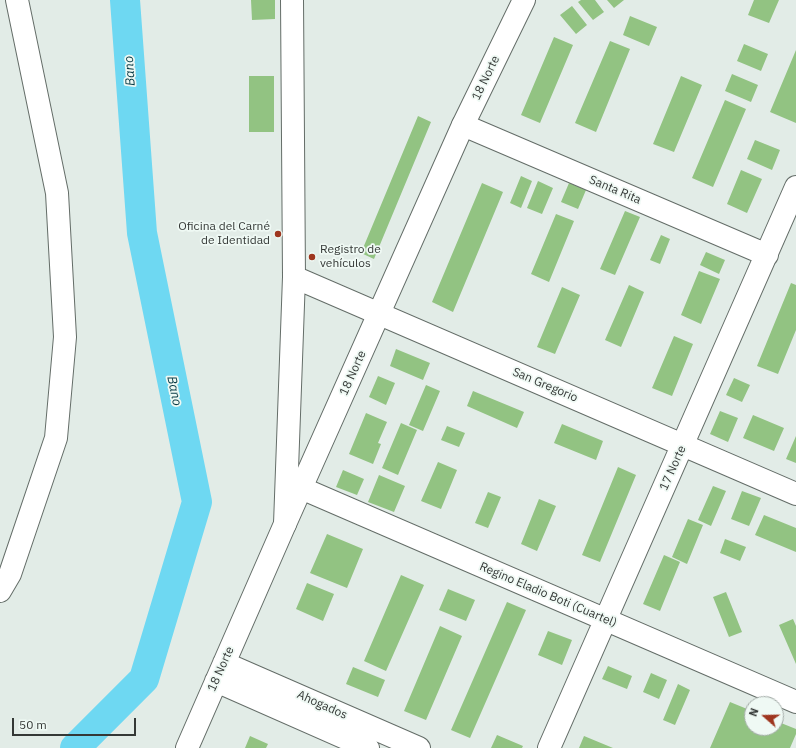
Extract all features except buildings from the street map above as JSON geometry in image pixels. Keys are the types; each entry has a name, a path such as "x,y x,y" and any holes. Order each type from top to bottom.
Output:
{"street":[{"path":"0,591 10,574 56,438 65,338 57,193 17,0"},
{"path":"285,524 294,277 292,0"},
{"name":"18 Norte","path":"187,748 379,313 464,125 524,0"},
{"name":"Santa Rita","path":"464,125 767,255"},
{"name":"17 Norte","path":"549,748 796,187"},
{"name":"San Gregorio","path":"294,277 796,494"},
{"name":"Regino Eladio Boti (Cuartel)","path":"301,488 796,702"},
{"name":"Ahogados","path":"220,672 368,748"},
{"name":"Ahogados","path":"220,672 419,748"}],"waterway":[{"name":"Bano","path":"75,748 144,679 197,502 142,233 125,0"}],"place":[{"name":"Oficina del Carné de Identidad","path":"278,234"},
{"name":"Registro de vehículos","path":"312,257"}]}
